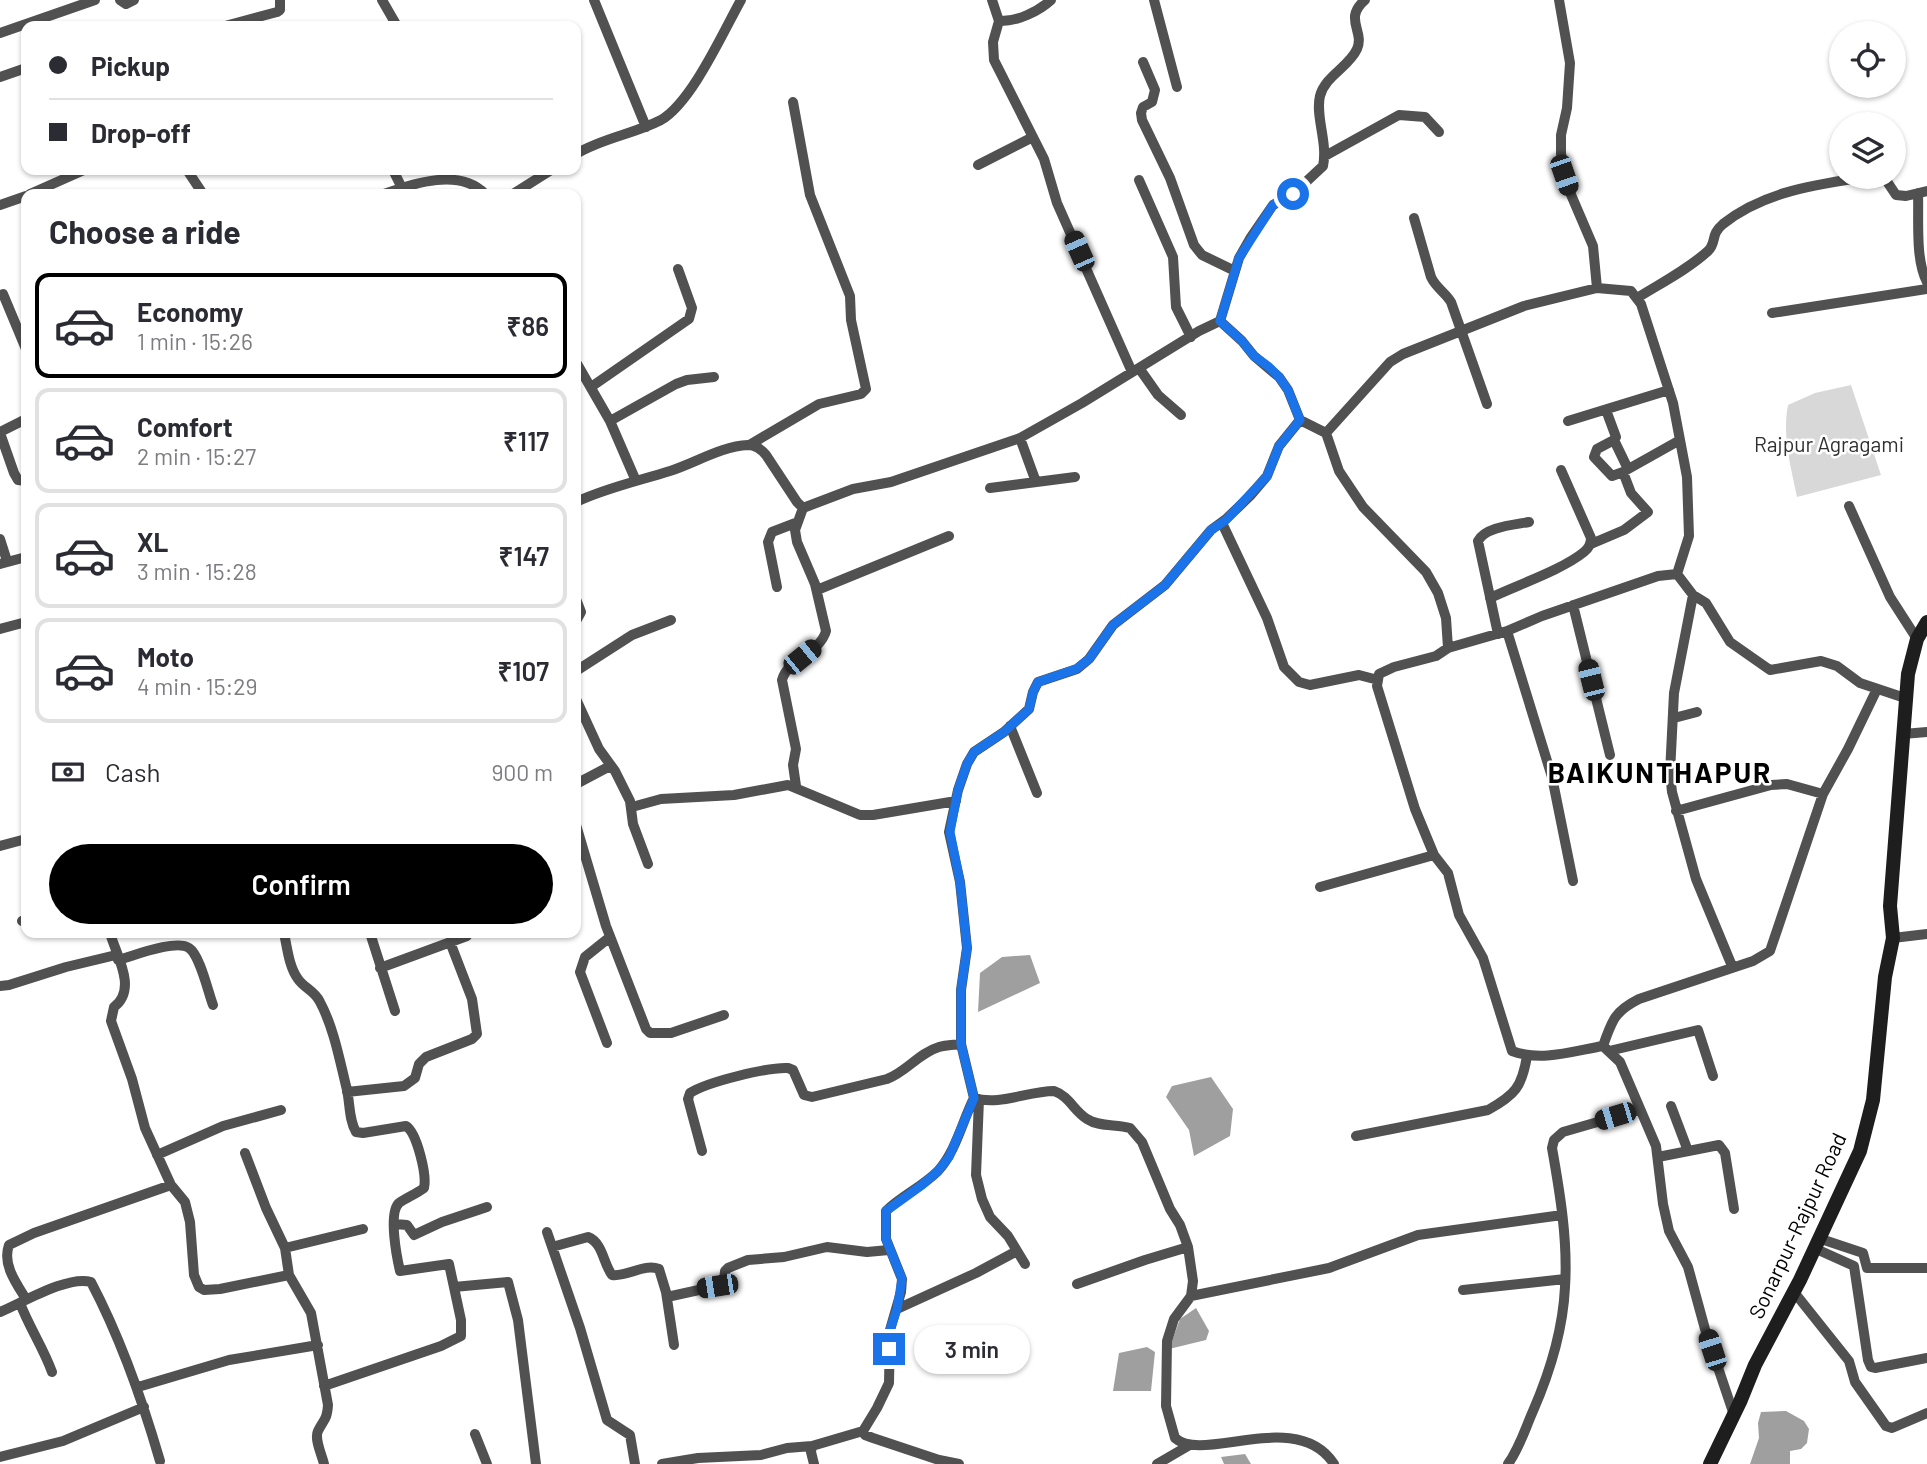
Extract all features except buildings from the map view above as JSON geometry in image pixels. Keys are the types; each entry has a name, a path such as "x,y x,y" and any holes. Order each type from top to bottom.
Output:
{"main road":[{"name":"Sonarpur-Rajpur Road","path":"1710,1464 1755,1365 1794,1292 1860,1151 1873,1100 1885,977 1894,938 1890,906 1908,674 1917,639 1927,622"}],"street":[{"path":"35,21 96,0"},
{"path":"120,0 126,4 134,0"},
{"path":"244,21 277,12 280,10 280,0"},
{"path":"382,0 394,21"},
{"path":"594,0 646,127"},
{"path":"581,152 625,132 646,127 671,113 691,89 741,0"},
{"path":"992,0 999,21 993,42 994,60 1044,159 1057,203 1135,370 1181,415"},
{"path":"999,21 1014,20 1044,7 1051,0"},
{"path":"1154,0 1177,87"},
{"path":"796,786 793,765 796,749 782,680 785,671 824,637 826,625 817,590 797,542 795,530 803,508 853,489 891,482 1020,438 1220,321 1239,258 1273,205 1312,179 1323,166 1325,156 1320,97 1326,84 1357,50 1358,38 1353,24 1356,9 1364,0"},
{"path":"1559,0 1570,63 1561,154 1569,190 1593,246 1597,288"},
{"path":"0,33 21,26"},
{"path":"1143,62 1155,90 1152,102 1143,107 1142,120 1170,178 1194,245 1202,255 1235,271"},
{"path":"0,77 21,70"},
{"path":"581,500 751,444 819,404 861,394 866,389 851,320 850,296 810,195 793,102"},
{"path":"1325,156 1399,115 1426,117 1439,132"},
{"path":"978,165 1033,137"},
{"path":"46,189 74,175"},
{"path":"396,175 402,188"},
{"path":"521,189 543,175"},
{"path":"1139,180 1173,257 1176,307 1191,337"},
{"path":"399,189 429,181 463,181 480,189"},
{"path":"1637,298 1696,261 1712,247 1714,232 1726,222 1770,197 1829,184"},
{"path":"1891,189 1895,195 1906,196 1923,192 1919,237 1923,274 1927,282"},
{"path":"1,201 21,199"},
{"path":"1414,218 1431,277 1434,283 1445,291 1487,404"},
{"path":"591,387 689,319 692,308 678,270"},
{"path":"1326,432 1390,362 1403,354 1524,306 1597,288 1631,291 1641,304 1669,390 1687,477 1689,536 1677,574"},
{"path":"1772,313 1927,289"},
{"path":"3,294 21,337"},
{"path":"1220,321 1279,377 1288,390 1300,420 1326,432 1339,471 1357,498 1426,572 1438,593 1446,618 1448,648"},
{"path":"581,370 610,421 636,481"},
{"path":"610,421 676,384 714,377"},
{"path":"1568,421 1669,390"},
{"path":"1490,598 1560,566 1584,552 1591,544 1624,530 1648,512 1630,493 1626,471 1606,410"},
{"path":"1025,1264 1008,1236 990,1217 976,1175 976,1098 961,1044 961,990 967,948 960,882 950,832 962,776 974,752 1029,709 1038,682 1076,669 1089,659 1113,625 1165,585 1211,530 1250,496 1267,476 1279,446 1300,420"},
{"path":"21,422 0,432 14,473 21,480"},
{"path":"1020,438 1035,482"},
{"path":"1614,440 1597,449 1594,457 1612,476 1626,471 1680,440"},
{"path":"751,444 766,455 803,508"},
{"path":"1562,470 1591,538 1591,544"},
{"path":"990,488 1075,477"},
{"path":"1849,506 1890,597 1917,639"},
{"path":"777,587 768,542 772,532 798,522"},
{"path":"1529,522 1485,532 1479,537 1479,550 1490,598 1552,778 1573,881"},
{"path":"1222,523 1267,618 1284,667 1299,682 1310,684 1359,676 1378,680"},
{"path":"817,590 949,536"},
{"path":"0,539 3,563 21,558"},
{"path":"1677,574 1693,595 1706,603 1730,642 1770,670 1821,661 1837,666 1860,683 1905,698"},
{"path":"1677,574 1658,576 1573,605 1503,633 1394,667 1378,674 1377,686 1415,809 1434,855 1448,873 1459,915 1483,958 1512,1051 1527,1056 1550,1055 1606,1048 1698,1030 1713,1076"},
{"path":"1693,595 1677,667 1670,772 1676,811 1696,878 1732,967"},
{"path":"1573,605 1610,755"},
{"path":"581,668 632,635 671,620"},
{"path":"0,629 21,623"},
{"path":"1606,1048 1615,1015 1626,1006 1639,999 1753,961 1770,951 1823,794 1877,689"},
{"path":"581,710 599,749 615,771 632,807 633,824 648,864"},
{"path":"1674,718 1697,712"},
{"path":"1010,726 1037,793"},
{"path":"1903,734 1927,732"},
{"path":"581,782 610,766"},
{"path":"1676,811 1771,785 1787,784 1823,794"},
{"path":"632,807 661,799 721,796 780,786 796,786 811,796 860,815 956,801"},
{"path":"0,846 21,840"},
{"path":"581,841 610,937 646,1029 650,1033 671,1033 724,1015"},
{"path":"1320,887 1434,855"},
{"path":"1894,938 1927,934"},
{"path":"607,1042 580,972 585,957 610,937"},
{"path":"111,938 126,991 121,1002 114,1007 111,1021 132,1079 145,1128 171,1185 185,1202 190,1222 194,1275 199,1287 204,1290 220,1289 289,1275"},
{"path":"285,938 299,981 313,991 321,1003 347,1092 352,1126 356,1132 406,1125 411,1129 419,1150 424,1188 400,1202 396,1208 394,1244 400,1272 449,1264 461,1320 461,1336 441,1346 324,1386"},
{"path":"371,938 395,1011"},
{"path":"380,968 461,938"},
{"path":"347,1092 404,1086 415,1078 419,1064 426,1057 472,1039 477,1034 472,999 450,942"},
{"path":"0,986 66,967 164,947 183,946 195,955 213,1004"},
{"path":"702,1151 688,1099 690,1093 697,1088 788,1068 793,1070 804,1095 812,1097 887,1080 928,1052 939,1047 961,1044"},
{"path":"1606,1048 1620,1062 1656,1146 1662,1204 1669,1231 1688,1267 1705,1329 1734,1415"},
{"path":"1356,1136 1488,1110 1519,1086 1527,1056"},
{"path":"976,1098 1001,1098 1054,1091 1061,1093 1081,1116 1094,1123 1130,1128 1137,1135 1188,1247 1193,1281 1191,1296 1170,1328 1165,1367 1165,1397 1169,1423 1175,1438 1188,1446"},
{"path":"662,1464 698,1458 761,1455 787,1448 812,1446 863,1431 889,1382 890,1330 902,1279 886,1239 886,1211 922,1185 944,1164 976,1098"},
{"path":"1671,1106 1688,1151"},
{"path":"157,1155 223,1126 281,1110"},
{"path":"1508,1464 1518,1450 1543,1390 1564,1303 1562,1215 1552,1148 1557,1136 1568,1130 1639,1110"},
{"path":"1658,1157 1719,1144 1723,1148 1734,1209"},
{"path":"245,1153 265,1208 285,1248 289,1275 311,1313 328,1405 327,1417 318,1430 317,1437 324,1464"},
{"path":"52,1372 43,1348 30,1327 23,1301 3,1253 9,1245 34,1233 171,1185"},
{"path":"395,1224 407,1225 414,1235 486,1207"},
{"path":"1191,1296 1329,1268 1418,1235 1562,1215"},
{"path":"285,1248 363,1229"},
{"path":"547,1232 607,1420 630,1435 635,1464"},
{"path":"552,1247 588,1237 594,1239 612,1275 626,1274 649,1266 656,1267 662,1275 674,1345"},
{"path":"1816,1243 1863,1253 1867,1268 1927,1268"},
{"path":"1816,1243 1854,1266 1871,1367 1927,1358"},
{"path":"667,1297 717,1286 724,1281 728,1268 748,1260 784,1257 827,1247 867,1252 889,1250"},
{"path":"1077,1284 1145,1259 1188,1247"},
{"path":"897,1309 1017,1251"},
{"path":"0,1312 83,1279 91,1282 138,1387 160,1461"},
{"path":"1463,1290 1565,1279"},
{"path":"454,1287 508,1282 519,1320 536,1464"},
{"path":"1794,1292 1849,1361 1855,1382 1886,1426 1892,1428 1927,1413"},
{"path":"138,1387 229,1360 318,1345"},
{"path":"0,1457 63,1441 144,1407"},
{"path":"863,1431 865,1435 873,1438 959,1464"},
{"path":"474,1434 487,1464"},
{"path":"1157,1464 1188,1446 1270,1440 1303,1440 1313,1443 1334,1464"},
{"path":"812,1446 814,1464"}],"green space":[{"name":"Rajpur Agragami","path":"1851,385 1881,475 1797,497 1787,440 1788,405 1815,393"}],"shaded area":[{"path":"1030,955 1040,983 978,1012 980,973 1002,957"},
{"path":"1211,1077 1233,1109 1230,1136 1194,1156 1189,1130 1166,1097 1172,1086"},
{"path":"1196,1308 1209,1331 1206,1340 1169,1349 1180,1319"},
{"path":"1147,1347 1155,1352 1151,1391 1113,1391 1119,1353"},
{"path":"1786,1411 1804,1421 1809,1429 1807,1443 1801,1449 1790,1451 1790,1464 1750,1464 1759,1438 1758,1423 1761,1412"},
{"path":"1245,1454 1251,1464 1224,1464 1221,1457"}],"district":[{"name":"BAIKUNTHAPUR","path":"1660,773"}],"route":[{"path":"889,1349 890,1330 902,1279 886,1239 886,1211 922,1185 949,1157 974,1098 961,1044 961,990 967,948 964,908 950,832 962,776 974,752 1004,732 1029,709 1038,682 1076,669 1089,659 1113,625 1165,585 1211,530 1226,520 1267,476 1279,446 1295,429 1300,420 1288,390 1279,377 1220,321 1239,258 1251,237 1273,205 1293,194"}]}
